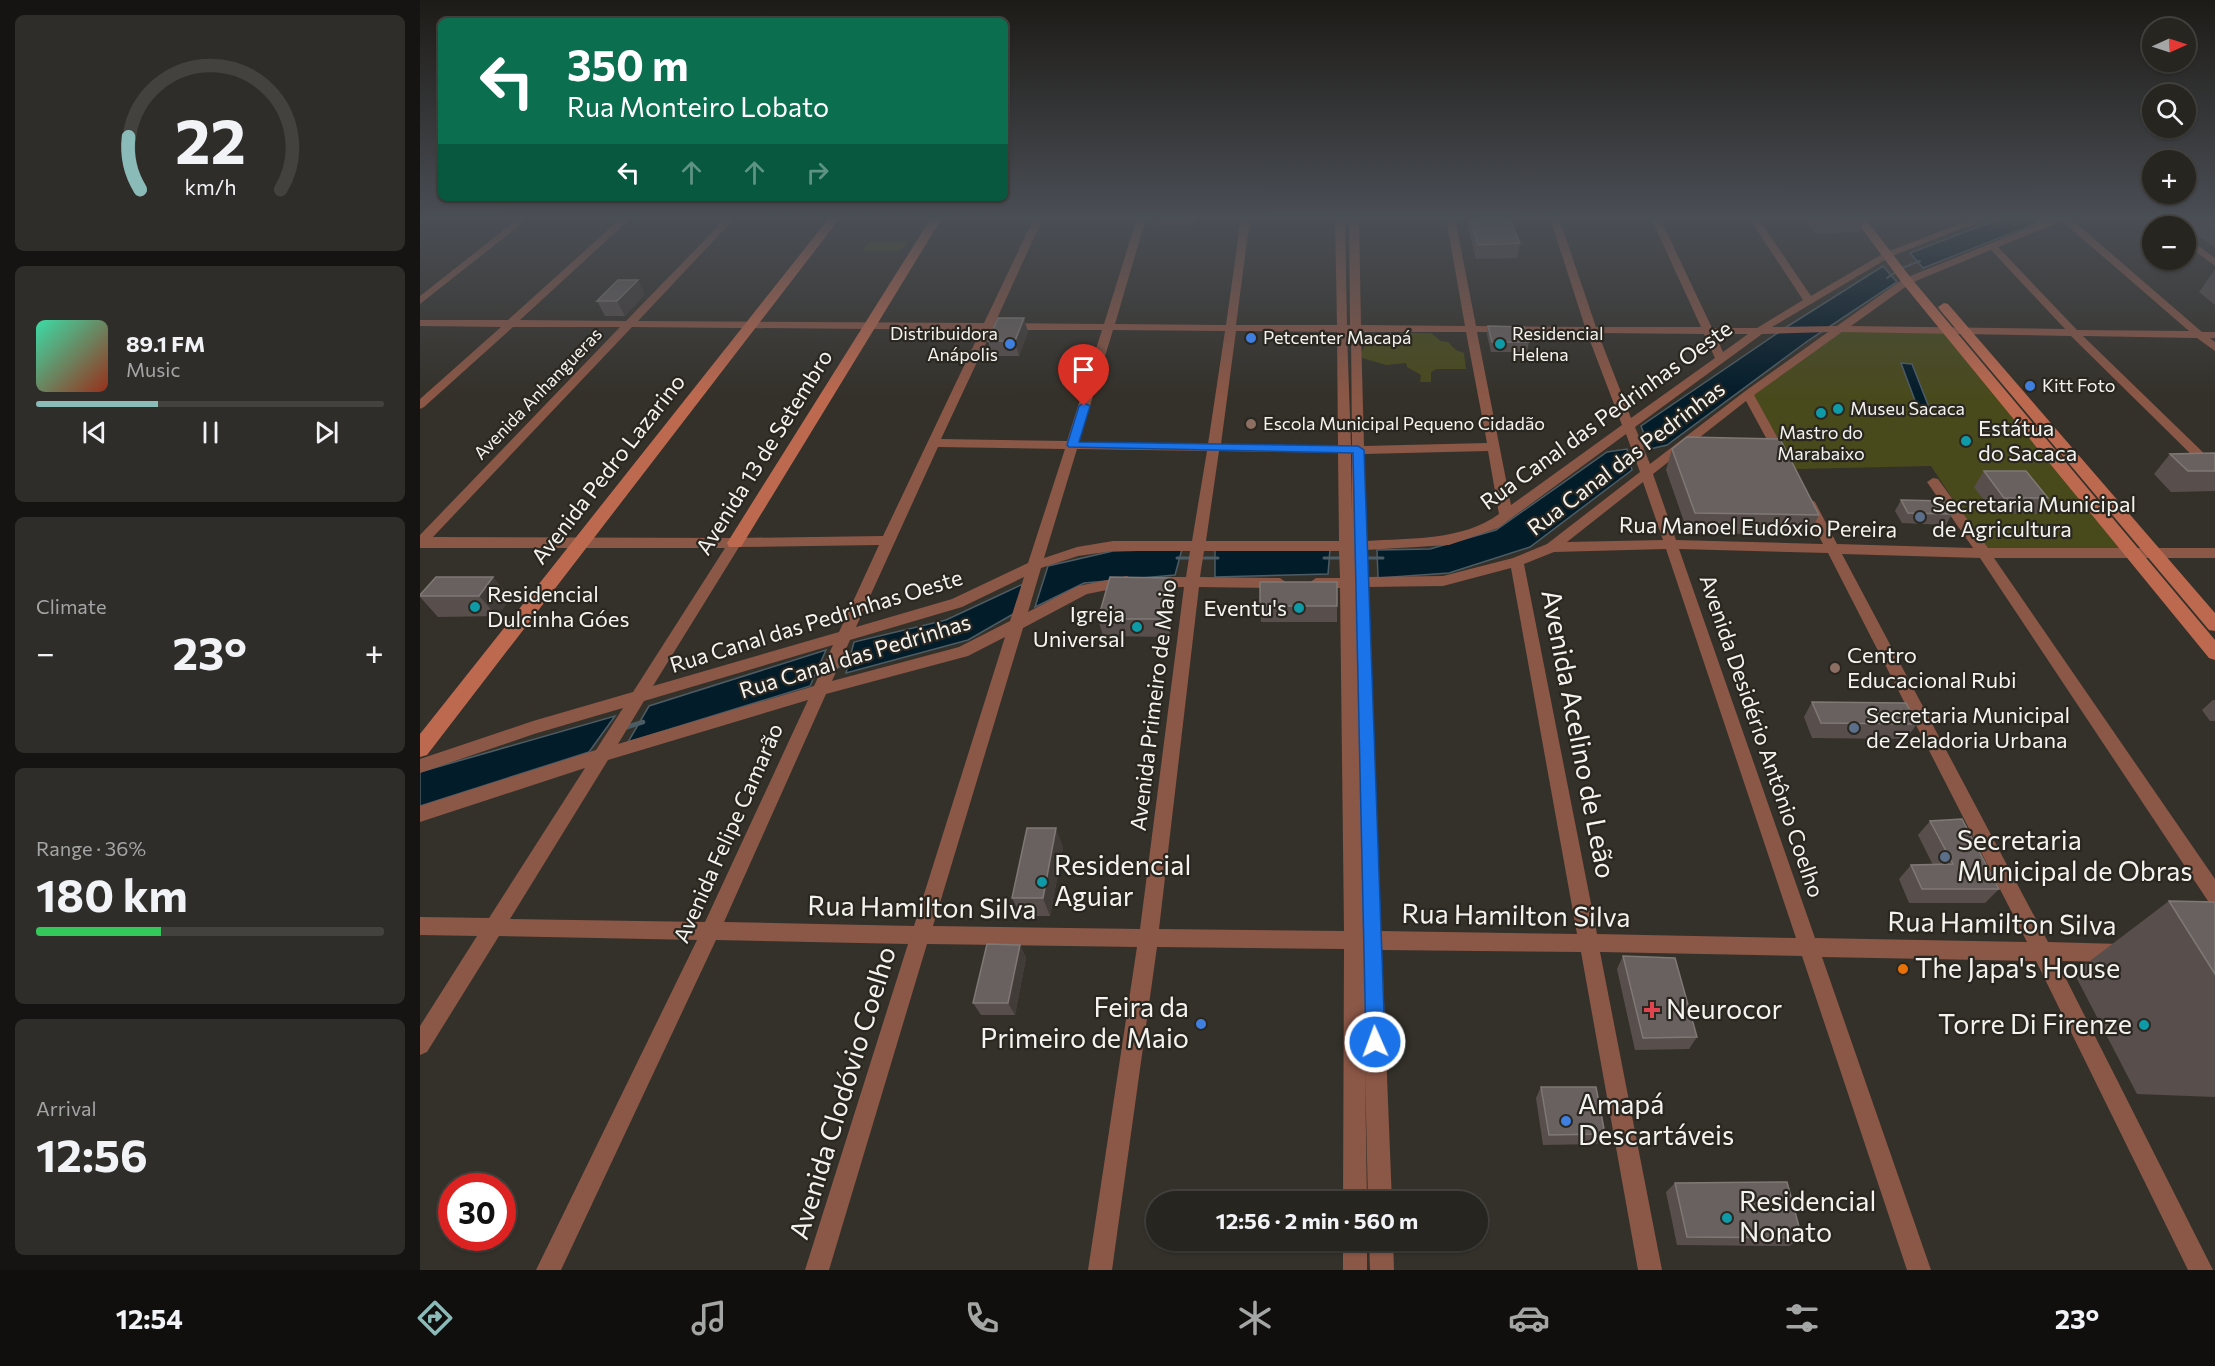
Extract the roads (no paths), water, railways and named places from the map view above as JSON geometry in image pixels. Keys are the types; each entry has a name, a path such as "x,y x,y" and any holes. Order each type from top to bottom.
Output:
{"street":[{"path":"420,301 450,277"},
{"path":"420,405 560,277"},
{"name":"Avenida Anhangueras","path":"420,543 675,277"},
{"name":"Avenida Pedro Lazarino","path":"420,749 583,543 787,277"},
{"name":"Avenida 13 de Setembro","path":"607,748 900,277"},
{"name":"Avenida Felipe Camarão","path":"548,1270 711,931 888,540 936,443 1012,277"},
{"path":"1035,569 1124,277"},
{"name":"Avenida Primeiro de Maio","path":"1100,1270 1148,938 1193,579 1237,277"},
{"path":"1344,277 1358,450 1353,564"},
{"path":"1354,277 1344,449 1353,564 1363,940 1379,1191"},
{"path":"1461,277 1506,514"},
{"name":"Avenida Desidério Antônio Coelho","path":"1574,277 1591,329 1645,468 1919,1270"},
{"path":"1683,277 1721,359"},
{"path":"1793,277 1809,301"},
{"name":"Rua Canal das Pedrinhas Oeste","path":"634,703 843,641 957,603 1077,552 1113,546 1198,548 1353,564 1449,540 1493,525 1506,514 1631,432 1759,331 1809,301 1872,277"},
{"name":"Rua Canal das Pedrinhas","path":"420,814 607,748 822,685 963,652 1021,616 1083,590 1125,581 1193,579 1353,564 1443,581 1517,562 1552,547 1645,468 1834,329 1890,277"},
{"path":"1910,277 1948,330 2215,653"},
{"path":"1913,277 1965,330 2215,625"},
{"path":"2021,277 2073,332 2215,471"},
{"path":"2132,277 2215,348"},
{"path":"420,323 1470,330 1774,331 1834,329 2215,334"},
{"path":"1748,394 1789,469"},
{"path":"936,443 1358,450 1492,447"},
{"path":"2073,479 2090,479"},
{"path":"1933,482 1984,553 2215,896"},
{"path":"1800,489 2042,951 2201,1270"},
{"path":"420,543 735,543 888,540"},
{"name":"Rua Manoel Eudóxio Pereira","path":"1552,547 1671,544 1984,553 2215,553"},
{"name":"Avenida Acelino de Leão","path":"1517,562 1650,1270"},
{"name":"Avenida Clodóvio Coelho","path":"817,1270 1035,569"},
{"path":"420,766 634,703"},
{"path":"420,1045 607,748"},
{"name":"Rua Hamilton Silva","path":"420,926 2134,953"},
{"path":"1355,1191 1363,940"},
{"path":"1355,1251 1355,1270"},
{"path":"1382,1251 1382,1270"}],"water":[{"path":"1865,277 1893,277 1897,282 1809,340 1667,445 1650,449 1641,426 1785,328"},
{"path":"1901,363 1912,364 1932,415 1920,414"},
{"path":"1627,449 1632,470 1530,547 1449,573 1378,578 1377,550 1430,549 1496,530 1607,452"},
{"path":"1182,549 1175,575 1084,583 1035,607 1048,566 1113,551"},
{"path":"1330,549 1328,574 1215,577 1215,550"},
{"path":"1023,584 1015,613 968,640 846,673 854,642 946,620"},
{"path":"826,650 810,686 628,742 649,706"},
{"path":"615,716 589,752 420,806 420,772"}],"waterway":[{"path":"1625,458 1651,440"},
{"path":"1177,558 1218,558"},
{"path":"1324,558 1344,558"},
{"path":"1363,558 1383,558"},
{"path":"834,667 853,662"},
{"path":"624,728 643,722"}],"place":[{"name":"Petcenter Macapá","path":"1251,338"},
{"name":"Distribuidora Anápolis","path":"1010,344"},
{"name":"Residencial Helena","path":"1500,344"},
{"name":"Kitt Foto","path":"2030,386"},
{"name":"Museu Sacaca","path":"1838,409"},
{"name":"Mastro do Marabaixo","path":"1821,413"},
{"name":"Escola Municipal Pequeno Cidadão","path":"1251,424"},
{"name":"Estátua do Sacaca","path":"1966,441"},
{"name":"Secretaria Municipal de Agricultura","path":"1920,517"},
{"name":"Residencial Dulcinha Góes","path":"475,607"},
{"name":"Eventu's","path":"1299,608"},
{"name":"Igreja Universal","path":"1137,627"},
{"name":"Centro Educacional Rubi","path":"1835,668"},
{"name":"Secretaria Municipal de Zeladoria Urbana","path":"1854,728"},
{"name":"Secretaria Municipal de Obras","path":"1945,857"},
{"name":"Residencial Aguiar","path":"1042,882"},
{"name":"The Japa's House","path":"1903,969"},
{"name":"Neurocor","path":"1652,1010"},
{"name":"Feira da Primeiro de Maio","path":"1201,1024"},
{"name":"Torre Di Firenze","path":"2144,1025"},
{"name":"Amapá Descartáveis","path":"1566,1121"},
{"name":"Residencial Nonato","path":"1727,1218"}]}
